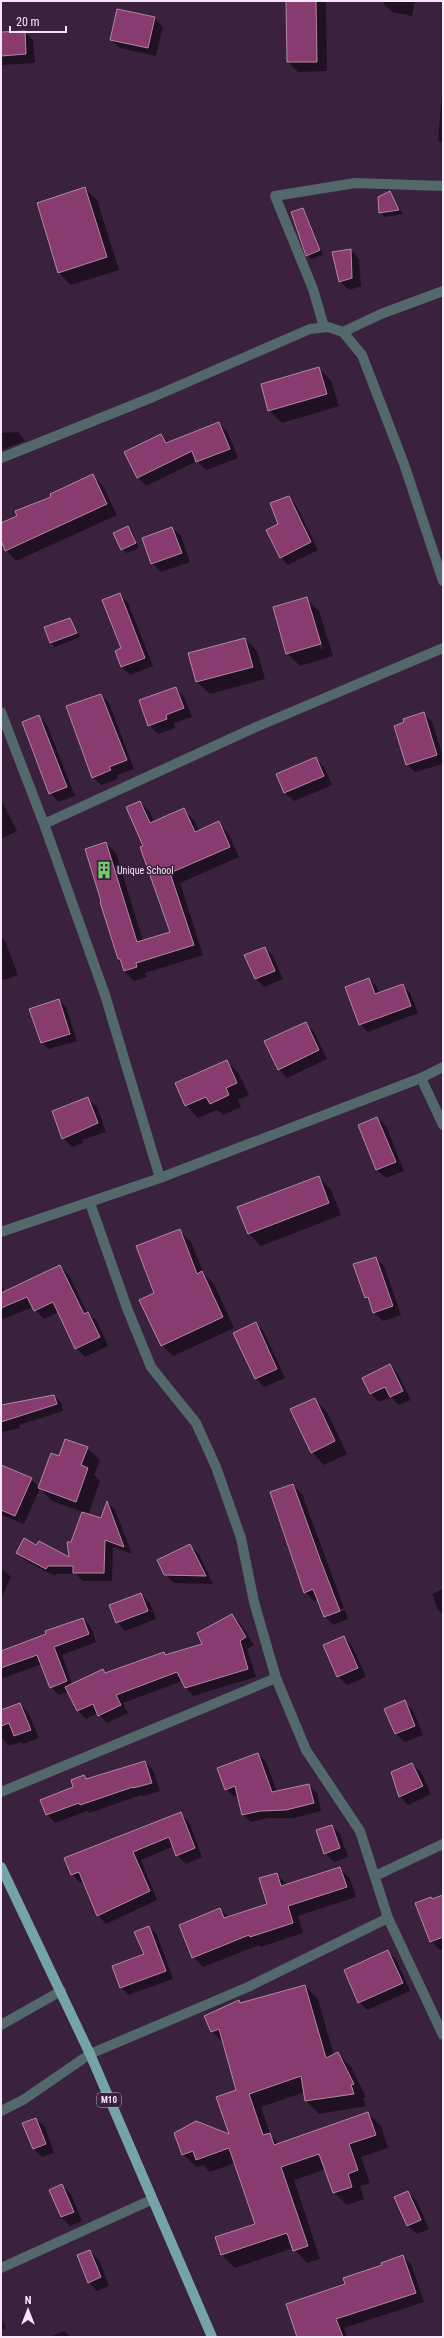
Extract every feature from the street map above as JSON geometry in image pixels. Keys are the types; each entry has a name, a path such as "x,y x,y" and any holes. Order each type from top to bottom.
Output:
{"main road":[{"name":"M10","path":"1,1867 90,2054 212,2337"}],"street":[{"path":"324,327 313,289 275,196 356,183 443,186"},
{"path":"343,332 381,314 443,291"},
{"path":"1,458 153,398 310,328 324,327 343,332 362,355 404,464 443,580"},
{"path":"44,824 256,727 443,648"},
{"path":"1,712 44,824 105,996 160,1178"},
{"path":"1,1232 160,1178 421,1078 443,1067"},
{"path":"421,1078 443,1124"},
{"path":"90,1203 128,1308 152,1367 196,1424 216,1467 241,1538 254,1602 276,1678 306,1750 360,1831 388,1918 443,2035"},
{"path":"1,1792 276,1678"},
{"path":"375,1876 443,1844"},
{"path":"1,2111 23,2100 90,2054 248,1987 388,1918"},
{"path":"1,2025 61,1991"},
{"path":"1,2268 152,2200"}],"building":[{"path":"286,1 316,1 317,62 287,62"},
{"path":"117,9 155,17 148,48 110,40"},
{"path":"25,31 26,54 1,56 1,32"},
{"path":"85,187 107,257 58,273 37,203"},
{"path":"390,191 399,210 379,213 378,197"},
{"path":"303,208 320,250 306,256 291,212"},
{"path":"351,249 352,278 339,282 332,252"},
{"path":"319,367 327,394 268,411 261,384"},
{"path":"219,422 230,449 196,462 192,451 137,478 124,452 161,434 166,443"},
{"path":"93,474 107,504 5,551 1,540 1,523 17,516 15,511 51,497 50,494"},
{"path":"289,496 311,542 280,558 266,530 278,524 270,503"},
{"path":"128,526 136,543 121,550 113,533"},
{"path":"172,527 182,553 151,564 142,538"},
{"path":"120,593 145,658 121,667 115,651 121,648 102,600"},
{"path":"307,597 321,644 286,654 273,607"},
{"path":"70,618 77,633 50,643 44,627"},
{"path":"245,638 253,667 196,682 188,653"},
{"path":"176,687 184,708 166,715 167,719 148,726 139,700"},
{"path":"101,694 127,760 109,767 111,770 92,778 66,706"},
{"path":"424,712 437,755 406,765 394,726 404,722 403,719"},
{"path":"39,715 67,787 49,794 22,722"},
{"path":"316,757 324,776 284,793 276,774"},
{"path":"140,801 150,823 184,808 195,832 219,821 230,847 170,873 194,945 136,963 137,967 124,971 120,959 118,959 85,849 106,842 137,942 170,932 140,847 143,846 126,807"},
{"path":"265,947 275,971 255,979 244,955"},
{"path":"369,978 375,994 403,984 411,1006 359,1025 345,987"},
{"path":"59,999 70,1034 41,1043 29,1009"},
{"path":"306,1022 319,1050 278,1070 264,1041"},
{"path":"227,1060 237,1083 226,1088 229,1095 210,1104 206,1097 185,1106 175,1083"},
{"path":"88,1097 98,1123 62,1139 52,1111"},
{"path":"377,1117 396,1162 376,1170 358,1125"},
{"path":"319,1176 329,1203 248,1234 237,1207"},
{"path":"180,1229 197,1274 202,1271 223,1317 161,1346 139,1300 154,1293 136,1246"},
{"path":"376,1257 393,1306 373,1313 368,1297 365,1298 353,1264"},
{"path":"60,1265 84,1314 88,1312 100,1337 75,1349 53,1302 34,1311 27,1297 1,1308 1,1293"},
{"path":"256,1322 277,1369 255,1379 233,1333"},
{"path":"390,1364 403,1391 390,1397 385,1387 370,1394 362,1378"},
{"path":"54,1395 57,1404 1,1422 1,1405"},
{"path":"315,1398 335,1441 311,1453 290,1409"},
{"path":"65,1439 88,1447 81,1465 88,1468 76,1502 38,1488 51,1453 59,1456"},
{"path":"1,1465 32,1478 15,1516 1,1510"},
{"path":"293,1484 340,1611 324,1617 313,1589 304,1593 270,1492"},
{"path":"107,1501 124,1547 105,1540 104,1573 73,1573 73,1566 48,1566 46,1569 16,1553 24,1538 36,1545 39,1541 69,1557 67,1542 71,1542 82,1512 101,1518"},
{"path":"190,1544 206,1576 164,1575 157,1560"},
{"path":"141,1593 148,1611 116,1623 109,1605"},
{"path":"232,1614 246,1637 240,1641 248,1669 185,1688 177,1672 116,1695 121,1705 98,1716 93,1704 77,1711 65,1687 103,1669 105,1673 164,1652 165,1655 202,1644 197,1633"},
{"path":"83,1618 89,1634 54,1647 67,1681 50,1688 37,1655 1,1668 1,1651 46,1634 45,1631"},
{"path":"344,1636 358,1668 337,1677 323,1645"},
{"path":"405,1700 415,1726 395,1734 384,1709"},
{"path":"20,1703 31,1730 14,1736 9,1723 1,1726 1,1710"},
{"path":"258,1753 272,1792 309,1784 314,1803 286,1810 260,1811 242,1815 235,1786 225,1790 217,1768"},
{"path":"145,1761 152,1783 133,1787 80,1805 79,1803 46,1815 40,1800 73,1787 71,1780 84,1775 86,1779"},
{"path":"412,1763 423,1786 399,1797 391,1772"},
{"path":"181,1812 195,1848 176,1856 169,1837 133,1852 150,1891 97,1916 79,1872 71,1875 64,1858"},
{"path":"332,1825 340,1848 324,1854 316,1830"},
{"path":"340,1867 347,1887 288,1906 293,1923 250,1937 249,1935 192,1958 179,1925 220,1908 224,1918 267,1904 259,1878 277,1873 281,1886"},
{"path":"443,1895 443,1937 430,1942 415,1903 431,1897 432,1899"},
{"path":"149,1926 166,1971 120,1988 112,1966 144,1954 134,1932"},
{"path":"388,1950 403,1983 358,2003 344,1970"},
{"path":"305,1985 326,2058 338,2052 354,2084 351,2085 354,2094 305,2101 301,2076 249,2094 263,2135 270,2133 274,2145 368,2112 376,2135 349,2144 358,2170 348,2174 352,2187 333,2193 319,2154 281,2167 308,2246 293,2251 287,2233 221,2255 215,2237 255,2224 229,2148 196,2160 193,2151 182,2155 174,2133 196,2121 229,2134 216,2097 236,2090 219,2029 211,2032 204,2016 239,2000 240,2003"},
{"path":"36,2118 46,2144 33,2149 22,2123"},
{"path":"62,2184 74,2212 61,2217 49,2190"},
{"path":"408,2191 421,2220 407,2226 394,2197"},
{"path":"90,2250 101,2277 88,2283 77,2255"},
{"path":"403,2255 416,2293 336,2319 343,2337 297,2337 286,2304 345,2284 343,2278 382,2265 381,2263"}],"place":[{"name":"Unique School","path":"104,870"}]}
